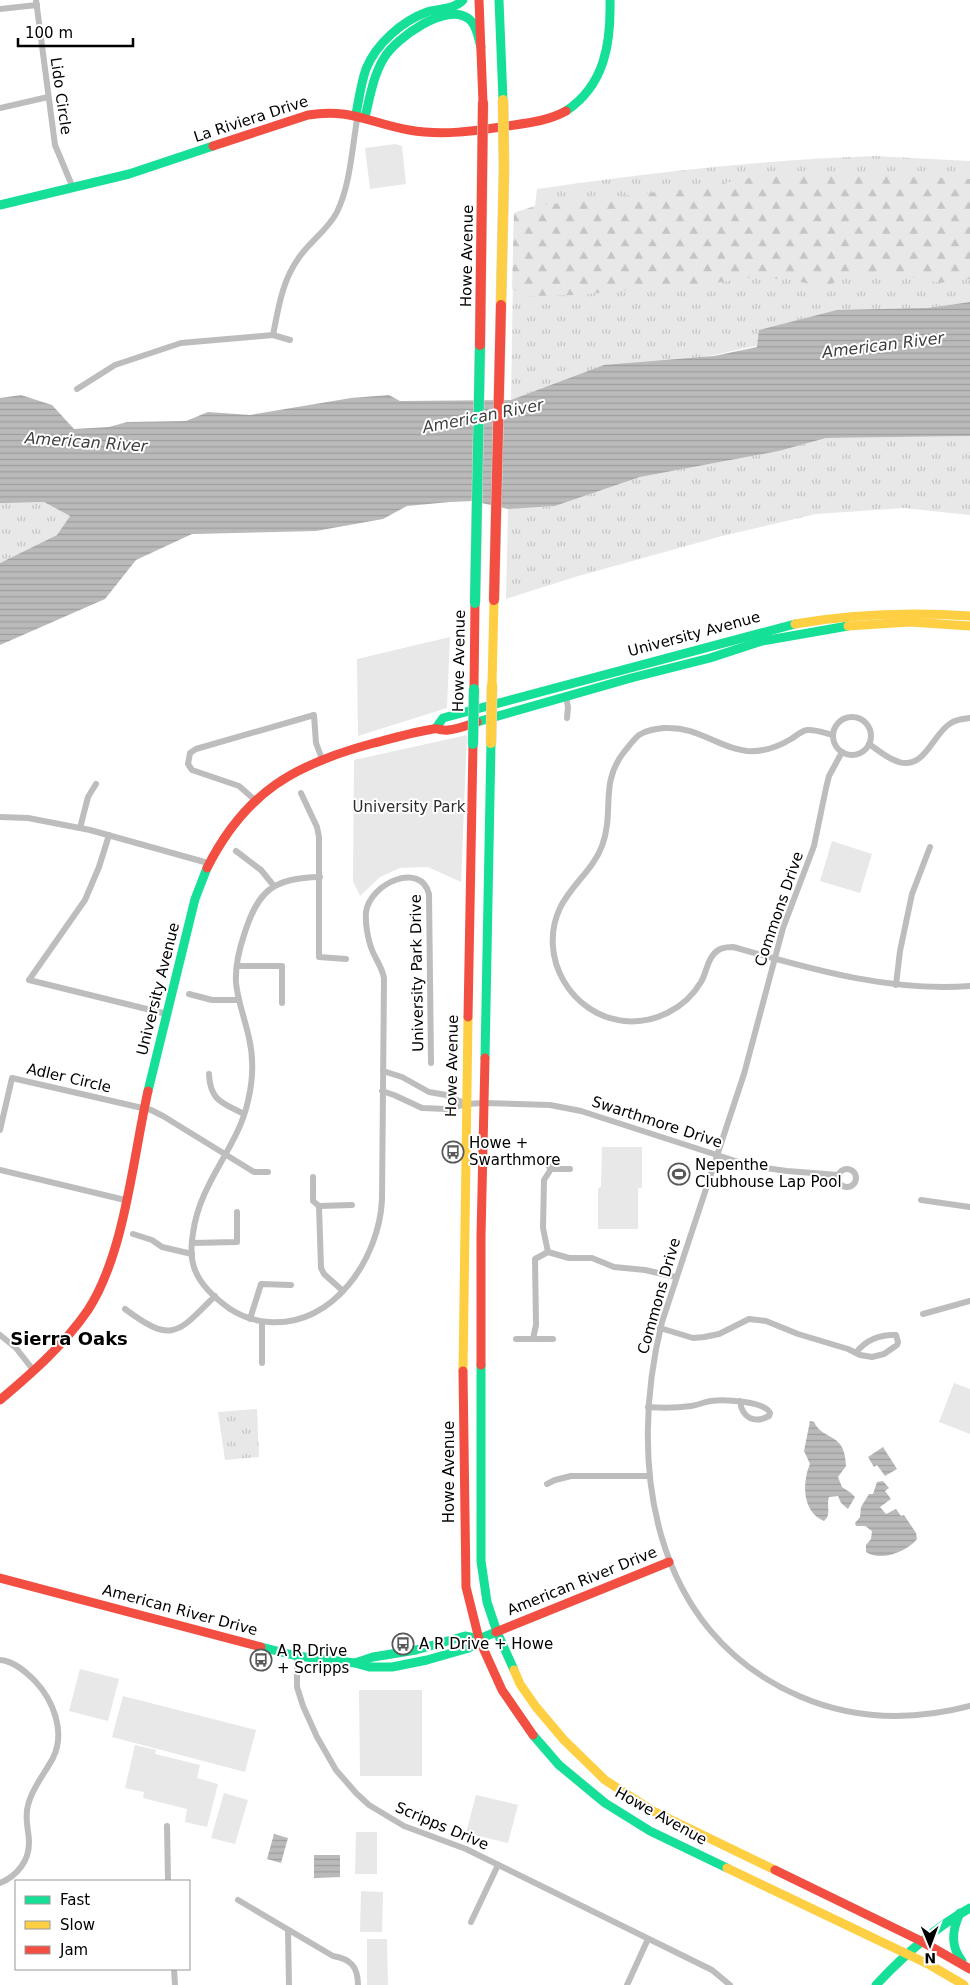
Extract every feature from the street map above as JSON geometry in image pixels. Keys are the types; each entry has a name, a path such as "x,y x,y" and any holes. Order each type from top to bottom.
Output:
{"main road":[{"path":"360,115 368,66 388,39 399,28 414,18 428,12 454,6 463,0"},
{"name":"Howe Avenue","path":"479,0 483,103 483,225 463,1293 465,1572 471,1612 479,1639 502,1690 524,1724 559,1765 605,1803 659,1835 907,1954 964,1985"},
{"name":"Howe Avenue","path":"500,0 503,100 503,218 482,1236 481,1562 484,1590 497,1632 520,1684 536,1707 571,1748 605,1780 653,1811 921,1941 969,1968"},
{"name":"La Riviera Drive","path":"0,205 156,166 308,115 335,111 360,115 405,129 437,133 495,128 544,120 563,113 574,106 589,90 603,69 610,45 610,0"},
{"path":"360,115 379,66 395,43 407,32 434,19 457,15 468,17 474,24 481,48"},
{"name":"University Avenue","path":"436,728 444,718 474,709 779,627 799,623 900,614 920,613 970,616"},
{"name":"University Avenue","path":"0,1400 34,1371 72,1331 98,1292 110,1259 125,1200 144,1109 195,899 208,863 230,826 255,800 290,774 322,759 436,728 446,731 710,658 762,641 846,626 910,622 970,626"},
{"name":"American River Drive","path":"0,1578 297,1656 354,1663 370,1667 392,1667 470,1648 479,1639 669,1562"},
{"path":"876,1985 921,1941 970,1908"},
{"path":"960,1913 954,1928 953,1945 956,1955 969,1968"}],"street":[{"name":"Lido Circle","path":"0,9 37,2 55,145 73,188"},
{"path":"0,108 48,97"},
{"path":"273,335 278,306 297,259 327,226 336,214 343,199 360,115"},
{"path":"77,389 115,365 181,343 273,335 290,340"},
{"path":"566,697 568,707 567,718"},
{"path":"255,800 247,791 238,786 192,770 188,764 190,753 196,749 314,714 316,743 322,759"},
{"path":"856,718 862,720 870,731 869,744 865,750 858,754 850,755 842,752 835,745 834,729 843,719 856,718"},
{"path":"869,744 893,760 908,764 924,755 935,739 950,723 970,718"},
{"path":"833,735 807,730 776,746 750,751 735,748 684,728 655,729 638,737 618,760 611,775 608,795 608,824 602,848 589,870 564,900 553,928 554,956 560,975 567,988 581,1003 603,1016 626,1021 654,1018 678,1007 692,994 700,984 712,956 724,947 733,947 842,976 896,985 926,987 970,986"},
{"name":"Commons Drive","path":"842,752 827,782 814,846 795,893 774,958 754,1039 660,1328 651,1370 648,1407 647,1448 649,1476 658,1525 669,1562 688,1601 719,1641 751,1669 786,1691 826,1706 858,1714 883,1716 920,1715 970,1706"},
{"path":"80,828 88,798 96,784"},
{"path":"301,793 320,837 319,957 346,959"},
{"path":"0,817 28,818 80,828 208,863"},
{"path":"109,835 100,867 86,900 29,980 167,1014"},
{"path":"896,985 900,952 912,894 930,846"},
{"path":"236,851 261,870 274,886"},
{"name":"University Park Drive","path":"320,877 290,879 274,886 258,901 253,910 239,951 237,966 239,1000 252,1056 251,1089 244,1114 204,1191 198,1208 192,1243 192,1254 196,1272 201,1282 215,1296 234,1311 250,1319 262,1322 287,1322 301,1319 326,1306 343,1291 361,1268 373,1243 378,1227 382,1196 384,978 381,965 371,947 366,913 370,900 380,887 395,880 407,878 420,880 427,885 431,1063"},
{"path":"237,966 282,966 282,1003"},
{"path":"189,994 212,1000 239,1000"},
{"path":"383,1071 402,1077 429,1092 446,1095 466,1104"},
{"path":"210,1074 211,1090 214,1095 225,1104 244,1114"},
{"name":"Adler Circle","path":"0,1130 12,1078 144,1109"},
{"path":"382,1091 394,1094 422,1108 447,1109 466,1104"},
{"name":"Swarthmore Drive","path":"466,1104 562,1106 751,1166 838,1175"},
{"path":"144,1109 163,1116 254,1172 268,1172"},
{"path":"519,1160 544,1160 551,1169"},
{"path":"548,1252 543,1228 544,1180 551,1169"},
{"path":"551,1169 570,1169"},
{"path":"0,1170 125,1200"},
{"path":"313,1177 314,1201 319,1206 320,1268 343,1291"},
{"path":"921,1200 970,1208"},
{"path":"319,1206 352,1205"},
{"path":"192,1243 237,1242 237,1212"},
{"path":"133,1234 152,1240 162,1247 192,1254"},
{"path":"533,1339 536,1325 536,1259 548,1252 569,1258 592,1258 614,1267 648,1270 676,1277"},
{"path":"250,1319 261,1284 291,1285"},
{"path":"125,1309 151,1327 160,1330 175,1329 189,1322 215,1296"},
{"path":"923,1314 970,1301"},
{"path":"660,1328 693,1338 719,1334 749,1319 766,1321 798,1334 856,1353 872,1357 884,1354 897,1345 898,1338 896,1335 877,1337 864,1344 856,1353"},
{"path":"262,1322 262,1363"},
{"path":"0,1335 16,1348 34,1371"},
{"path":"516,1339 553,1339"},
{"path":"648,1407 692,1406 712,1401 732,1400 740,1401 767,1408 770,1416 756,1420 749,1419 741,1410 740,1401"},
{"path":"547,1484 571,1476 649,1476"},
{"name":"Scripps Drive","path":"297,1656 297,1687 303,1706 326,1755 356,1793 383,1815 404,1826 466,1849 498,1864 712,1970 730,1985"},
{"path":"0,1660 5,1660 25,1671 42,1689 51,1702 56,1719 58,1738 54,1756 28,1803 25,1820 29,1843 26,1858 19,1870 0,1883"},
{"path":"168,1826 168,1880"},
{"name":"Scripps Drive","path":"471,1922 498,1864"},
{"path":"238,1900 333,1956 348,1960 353,1964 358,1976 358,1985"},
{"path":"288,1930 289,1985"},
{"path":"627,1985 648,1938"},
{"path":"174,1970 175,1985"}],"green space":[{"path":"395,144 402,146 406,184 370,189 365,148"},
{"path":"873,156 970,161 970,302 927,308 511,400 514,213 535,206 537,189 704,168"},
{"path":"837,173 970,179 970,279 940,283 902,275 855,273 825,287 786,279 745,278 686,288 662,287 575,295 529,296 512,289 514,213 535,206 710,186 764,175"},
{"path":"970,436 970,515 904,508 816,514 722,536 575,577 506,599 508,509 555,506 640,477 779,451 826,438"},
{"path":"44,502 70,516 57,535 0,563 0,503"},
{"path":"450,637 447,708 358,736 357,659"},
{"name":"University Park","path":"467,735 461,882 428,867 400,868 380,877 360,896 353,881 354,760"},
{"path":"832,841 872,854 860,893 820,881"},
{"path":"602,1147 642,1147 642,1188 638,1188 638,1229 598,1229 598,1188 601,1187"},
{"path":"954,1383 970,1389 970,1434 939,1422"},
{"path":"257,1409 259,1457 225,1460 218,1412"},
{"path":"80,1669 119,1679 108,1721 69,1711"},
{"path":"359,1690 422,1690 422,1776 360,1776"},
{"path":"123,1696 256,1730 245,1772 112,1737"},
{"path":"135,1745 156,1750 155,1754 200,1765 197,1778 218,1784 207,1827 185,1822 187,1809 143,1798 144,1792 125,1788"},
{"path":"224,1793 248,1800 235,1844 211,1838"},
{"path":"476,1795 518,1805 508,1843 466,1833"},
{"path":"356,1832 377,1832 377,1874 355,1874"},
{"path":"361,1891 383,1892 382,1932 360,1932"},
{"path":"367,1939 387,1939 388,1985 367,1985"}],"water":[{"name":"American River","path":"970,302 970,436 826,438 779,451 640,477 555,506 508,509 473,501 450,502 407,506 383,519 316,531 192,534 136,560 105,599 0,645 0,563 57,535 70,516 44,502 0,503 0,398 21,395 52,405 74,429 109,427 127,422 186,421 208,412 250,415 351,398 389,395 400,401 511,400 604,365 714,356 757,347 759,330 837,310 927,308"},
{"path":"810,1421 814,1422 818,1428 842,1447 846,1466 838,1477 842,1487 855,1497 848,1509 841,1503 838,1496 829,1497 828,1516 824,1521 811,1511 806,1496 807,1471 810,1464 804,1451"},
{"path":"883,1447 897,1469 885,1476 877,1465 874,1467 868,1457"},
{"path":"883,1481 889,1488 885,1491 891,1499 880,1507 886,1514 896,1509 901,1516 904,1515 916,1533 917,1539 907,1548 886,1556 878,1556 866,1552 866,1545 871,1539 872,1531 865,1526 856,1526 855,1523 860,1517 861,1507 869,1494 873,1494 877,1482"},
{"path":"274,1834 288,1838 281,1863 267,1859"},
{"path":"314,1855 340,1855 340,1877 314,1878"}],"traffic: fast":[{"path":"356,114 366,69 383,42 408,21 427,12 451,7 463,0"},
{"path":"499,0 503,100"},
{"path":"566,111 579,101 589,89 603,62 609,32 610,0"},
{"path":"365,117 374,79 384,58 399,41 423,24 448,15 460,15 469,19 474,25 481,47"},
{"path":"0,205 129,174 213,146"},
{"path":"475,603 480,345"},
{"path":"436,728 443,718 795,624"},
{"path":"477,722 631,678 710,658 762,641 848,626"},
{"path":"473,744 474,689"},
{"path":"485,1058 491,743"},
{"path":"148,1091 195,899 207,868"},
{"path":"481,1365 481,1561 487,1602 497,1632 514,1670"},
{"path":"261,1647 297,1656 355,1663 369,1667 392,1667 427,1660 469,1648 479,1639 496,1632"},
{"path":"355,1663 373,1657 416,1650 465,1636 479,1639"},
{"path":"533,1735 559,1765 605,1803 650,1831 727,1868"},
{"path":"876,1985 920,1943 944,1924 970,1908"},
{"path":"960,1913 955,1926 954,1944 962,1961"}],"traffic: slow":[{"path":"501,305 504,169 503,100"},
{"path":"492,685 494,600"},
{"path":"795,624 882,615 970,616"},
{"path":"848,626 910,622 970,626"},
{"path":"491,743 492,685"},
{"path":"463,1371 468,1017"},
{"path":"514,1670 520,1684 536,1707 564,1740 605,1780 653,1811 775,1870"},
{"path":"727,1868 930,1965 964,1985"}],"traffic: jam":[{"path":"479,0 483,103"},
{"path":"480,345 483,103"},
{"path":"213,146 308,115 323,113 360,117 421,132 446,133 530,123 566,111"},
{"path":"494,600 501,305"},
{"path":"474,689 475,603"},
{"path":"207,868 238,819 275,785 296,772 346,751 374,743 433,729 455,729 477,722"},
{"path":"468,1017 473,744"},
{"path":"481,1365 481,1236 485,1058"},
{"path":"0,1400 36,1369 69,1335 88,1310 101,1287 111,1261 126,1204 148,1091"},
{"path":"463,1371 466,1587 479,1639 502,1690 533,1735"},
{"path":"496,1632 669,1562"},
{"path":"0,1578 261,1647"},
{"path":"775,1870 921,1941 970,1969"}],"place":[{"name":"Howe + Swarthmore","path":"453,1152"},
{"name":"Nepenthe Clubhouse Lap Pool","path":"679,1174"},
{"name":"A R Drive + Howe","path":"403,1644"},
{"name":"A R Drive + Scripps","path":"261,1660"}],"district":[{"name":"Sierra Oaks","path":"69,1338"}]}
